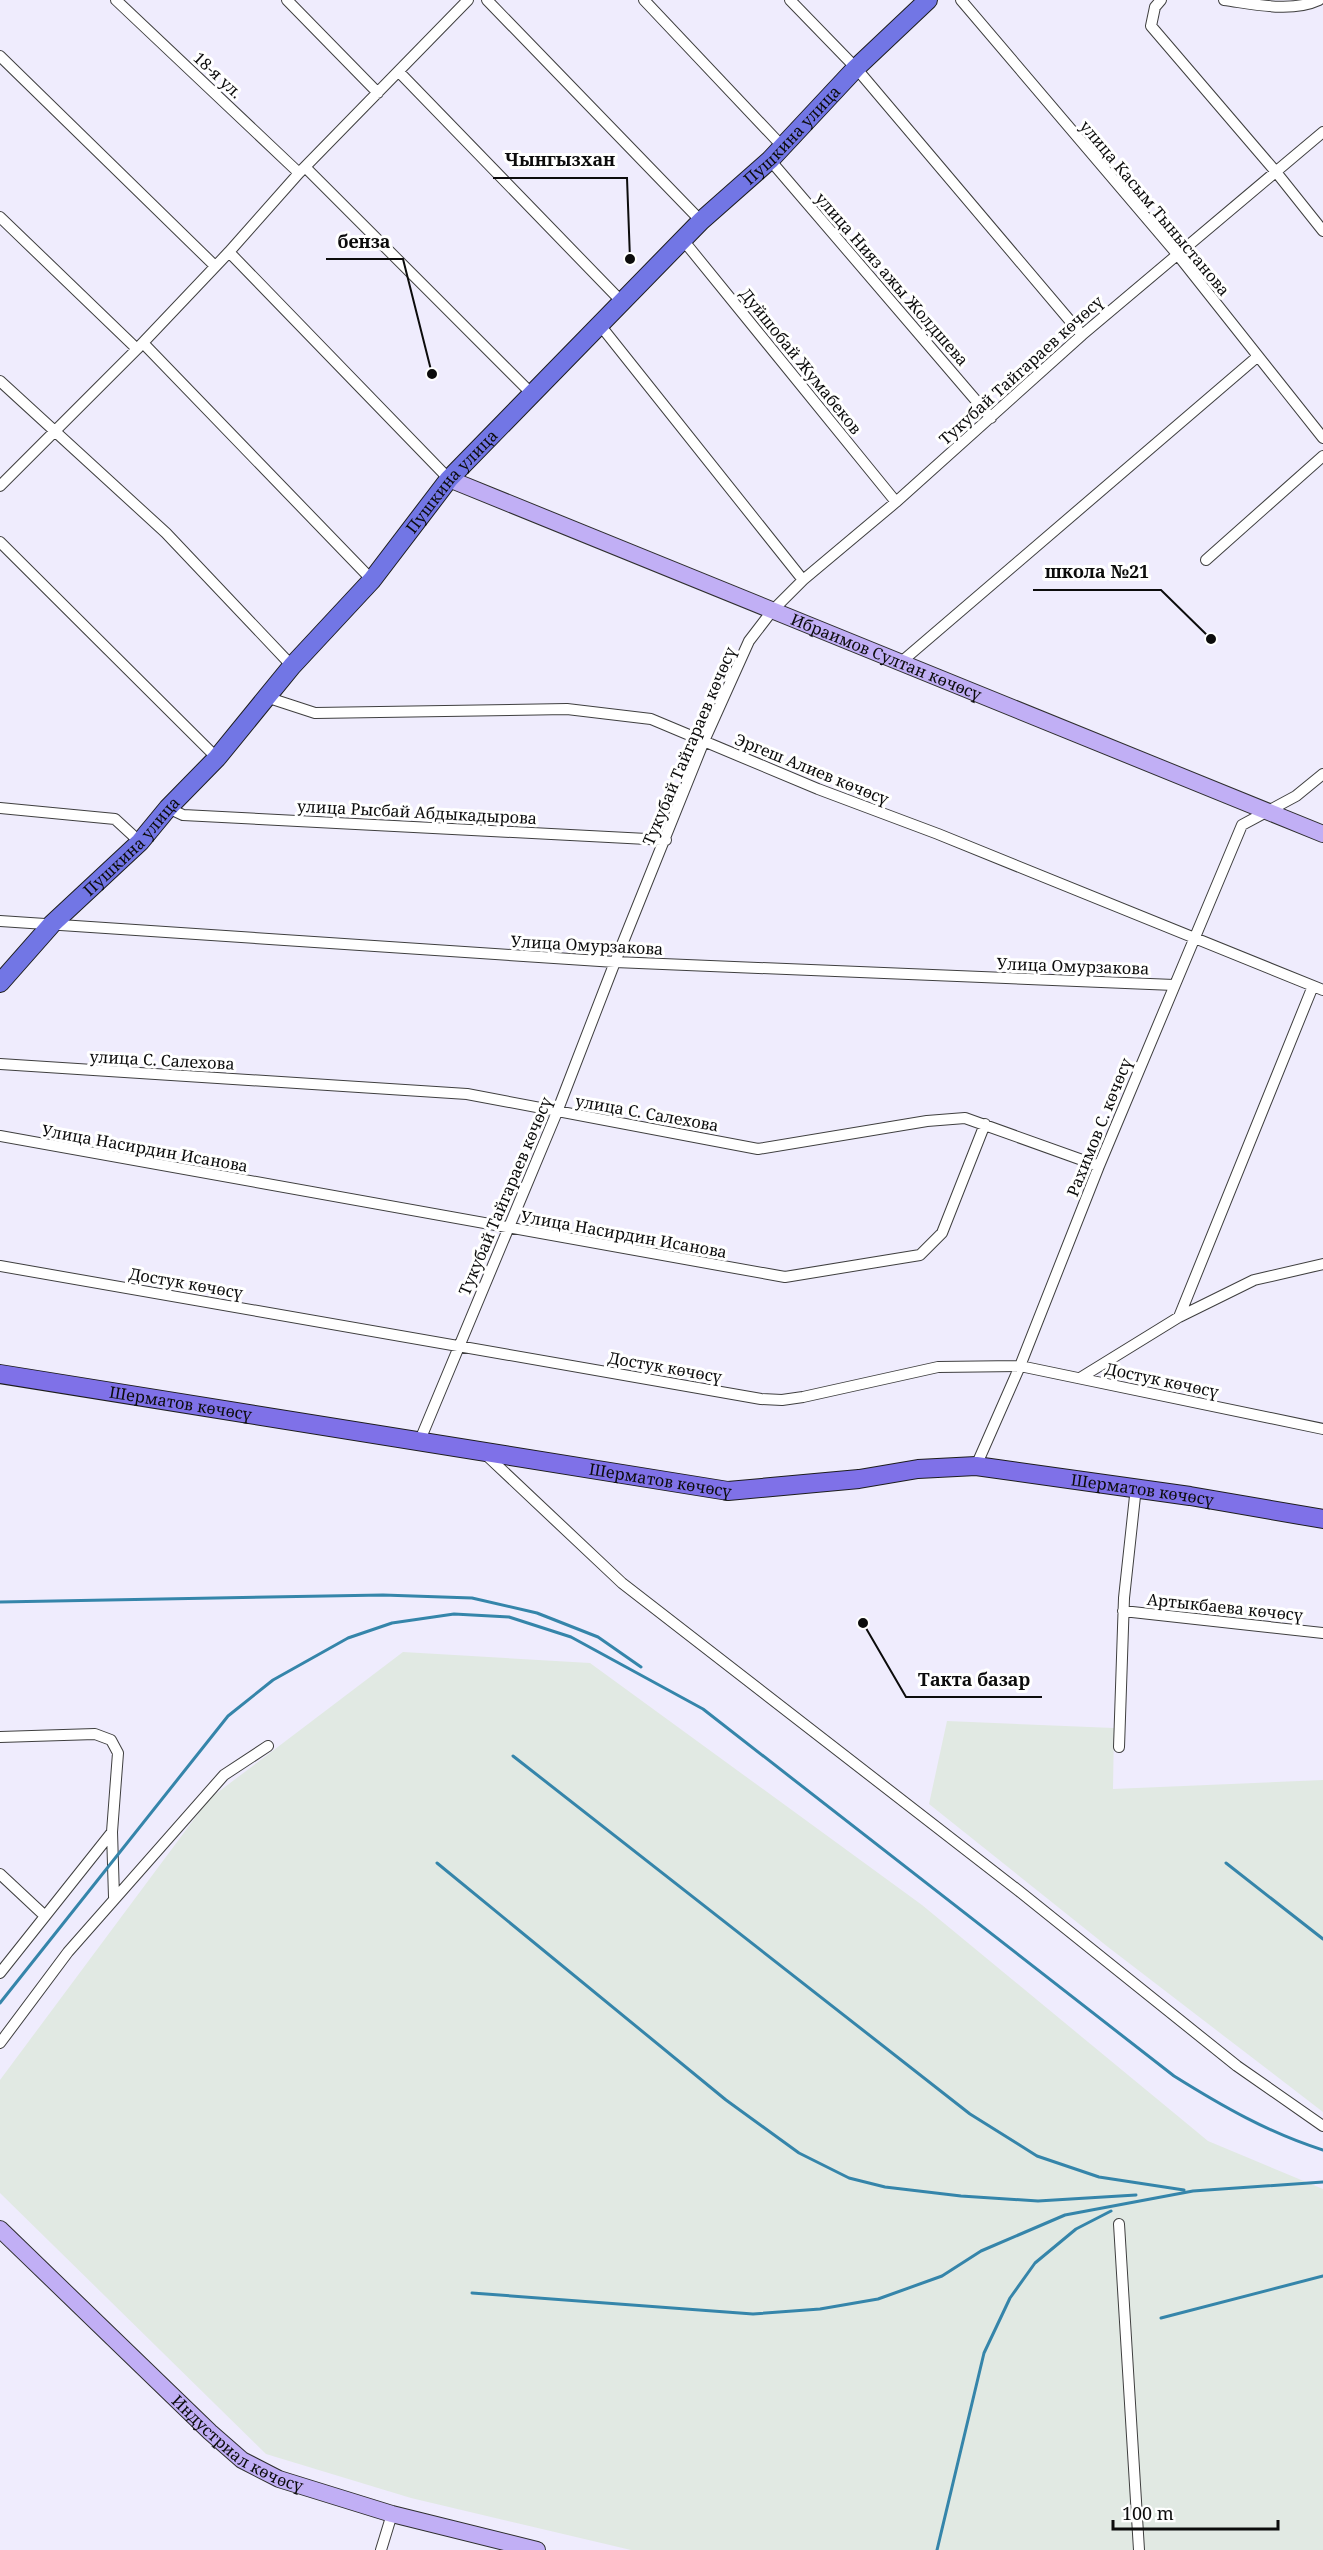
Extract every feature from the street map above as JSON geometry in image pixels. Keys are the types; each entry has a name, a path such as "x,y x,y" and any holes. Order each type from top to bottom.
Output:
{"highway":[{"name":"Пушкина улица","path":"0,983 52,924 140,842 168,808 218,758 292,666 372,580 449,479 701,221 776,153 856,68 928,0"}],"main road":[{"name":"Ибраимов Султан көчөсү","path":"449,479 1266,813 1323,834"},
{"name":"Шерматов көчөсү","path":"0,1374 728,1491 859,1479 918,1469 976,1466 1136,1488 1323,1519"},
{"name":"Индустриал көчөсү","path":"0,2229 210,2432 242,2460 279,2480 392,2514 537,2550"}],"street":[{"name":"18-я ул.","path":"116,0 302,170 532,394"},
{"path":"287,0 378,93"},
{"path":"487,0 701,221"},
{"name":"улица Нияз ажы Жолдшева","path":"644,0 776,153 990,418"},
{"path":"790,0 856,68 1082,335"},
{"name":"улица Касым Тыныстанова","path":"961,0 1176,254 1323,438"},
{"path":"1161,0 1155,7 1151,26 1276,172 1323,231"},
{"path":"1224,0 1277,6 1307,5 1319,0"},
{"path":"0,486 140,346 229,252 302,170 399,72 463,1"},
{"path":"0,56 216,266"},
{"path":"399,72 623,303"},
{"name":"Тукубай Тайгараев көчөсү","path":"420,1440 557,1112 704,741 748,641 772,611 803,580 896,502 1176,254 1323,132"},
{"path":"0,217 140,346 372,580"},
{"name":"Дуйшобай Жумабеков","path":"683,240 896,502"},
{"path":"229,252 449,479"},
{"path":"600,325 803,580"},
{"path":"900,663 1257,357"},
{"path":"0,381 166,533 292,666"},
{"path":"1206,560 1323,456"},
{"path":"0,542 218,758"},
{"name":"Эргеш Алиев көчөсү","path":"266,697 315,713 567,710 651,719 818,789 948,838 1318,988"},
{"name":"Рахимов С. көчөсү","path":"976,1466 1020,1366 1099,1166 1242,825 1296,796 1323,774"},
{"path":"0,808 115,819 140,842"},
{"name":"улица Рысбай Абдыкадырова","path":"168,808 183,815 666,840"},
{"name":"Улица Омурзакова","path":"0,921 615,962 1174,985"},
{"path":"1179,1317 1318,988"},
{"name":"улица С. Салехова","path":"0,1064 467,1094 758,1149 927,1121 965,1118 1099,1166"},
{"name":"Улица Насирдин Исанова","path":"0,1136 507,1229 785,1277 920,1255 942,1233 985,1124"},
{"path":"1080,1378 1179,1317 1254,1280 1323,1264"},
{"name":"Достук көчөсү","path":"0,1266 761,1399 782,1400 938,1367 1020,1366 1323,1429"},
{"path":"481,1451 622,1583 1019,1891 1237,2066 1323,2126"},
{"path":"1119,1747 1124,1611 1136,1488"},
{"name":"Артыкбаева көчөсү","path":"1124,1611 1323,1633"},
{"path":"0,1737 95,1734 111,1740 118,1753 112,1832 114,1897"},
{"path":"0,2043 68,1952 224,1774 268,1746"},
{"path":"0,1973 112,1832"},
{"path":"0,1874 45,1916"},
{"path":"1119,2224 1139,2550"},
{"path":"381,2550 392,2514"}],"shaded area":[{"path":"403,1652 590,1663 922,1905 1208,2141 1323,2189 1323,2550 631,2550 411,2498 266,2454 0,2193 0,2080 209,1799"},
{"path":"947,1721 1114,1728 1113,1789 1323,1780 1323,2112 1108,1947 929,1804"}],"railway":[{"path":"0,1602 383,1595 472,1598 537,1613 598,1637 641,1667"},
{"path":"0,2003 228,1716 273,1680 348,1638 392,1623 454,1614 509,1617 571,1637 703,1709 1174,2076 1246,2118 1323,2150"},
{"path":"513,1756 970,2114 1037,2156 1099,2177 1184,2190"},
{"path":"437,1863 726,2100 799,2153 849,2178 885,2187 961,2196 1038,2201 1136,2195"},
{"path":"1226,1863 1323,1939"},
{"path":"472,2293 753,2314 820,2309 878,2299 942,2276 981,2251 1065,2215 1193,2191 1323,2182"},
{"path":"937,2550 984,2353 1010,2298 1035,2263 1076,2229 1111,2211"},
{"path":"1161,2318 1323,2276"}],"place":[{"name":"Чынгызхан","path":"630,259"},
{"name":"бенза","path":"432,374"},
{"name":"школа №21","path":"1211,639"},
{"name":"Такта базар","path":"863,1623"}]}
